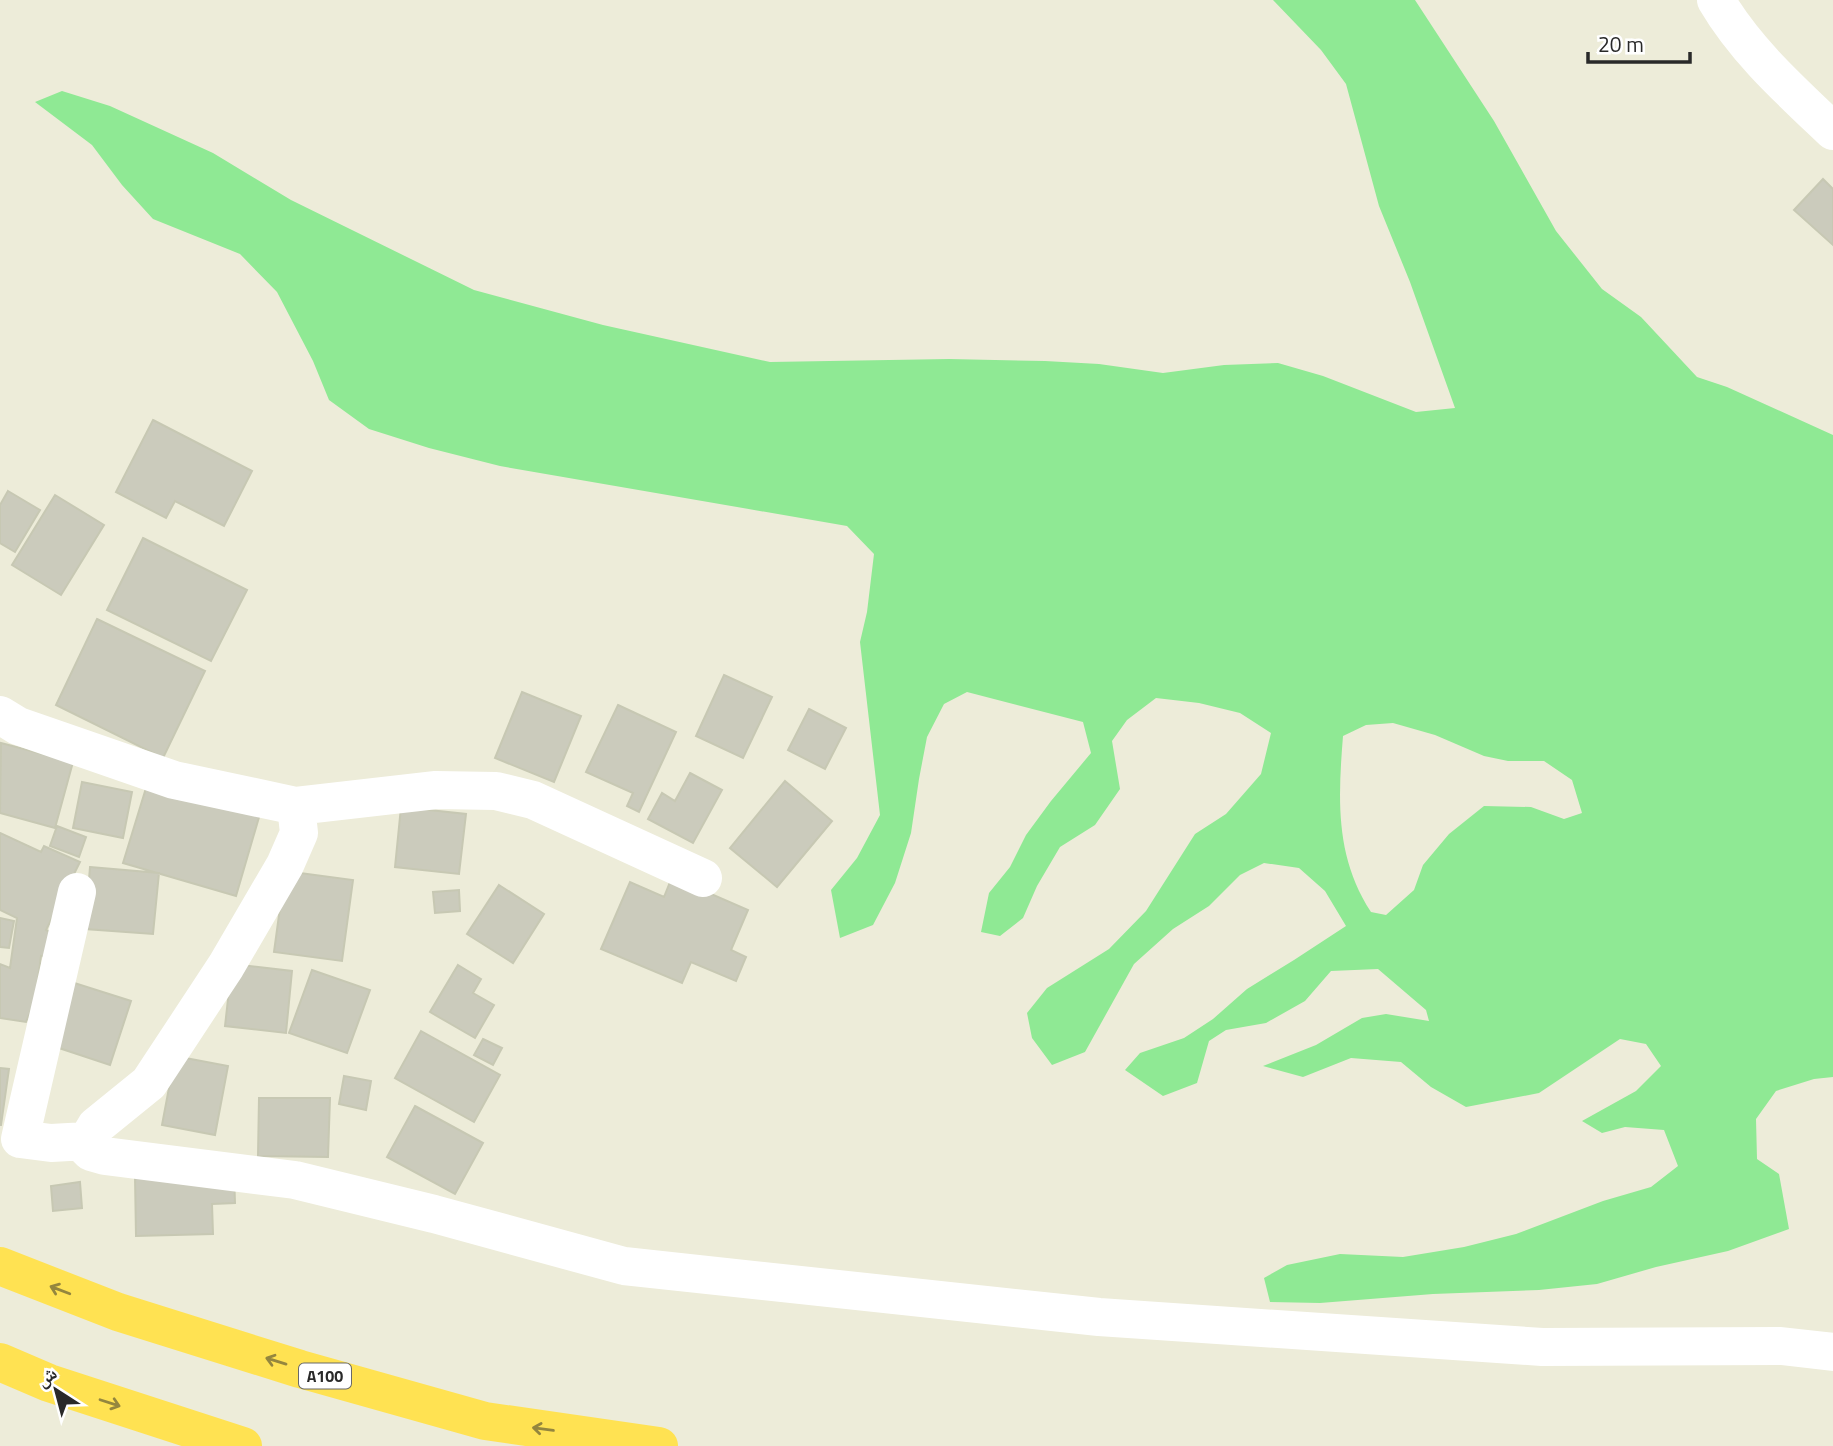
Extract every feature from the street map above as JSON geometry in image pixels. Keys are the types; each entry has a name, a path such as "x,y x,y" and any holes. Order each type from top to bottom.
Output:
{"highway":[{"name":"A100","path":"0,1266 118,1312 300,1369 485,1421 659,1446"},
{"path":"0,1362 50,1383 243,1446"}],"street":[{"path":"1716,0 1729,23 1773,74 1833,131"},
{"path":"0,715 18,726 174,780 296,806 436,790 496,791 533,800 703,878"},
{"path":"296,806 299,833 285,865 226,966 149,1083 96,1126 87,1141 91,1152 295,1180 434,1214 624,1266 1099,1317 1542,1347 1780,1346 1833,1352"},
{"path":"77,892 20,1139 51,1143 87,1141"}],"green space":[{"path":"1273,0 1415,0 1494,121 1556,231 1602,289 1641,317 1697,377 1727,387 1833,435 1833,1077 1814,1079 1776,1091 1756,1119 1757,1159 1779,1174 1789,1229 1728,1251 1597,1284 1320,1303 1270,1302 1264,1278 1287,1265 1340,1254 1403,1257 1464,1247 1516,1234 1603,1201 1651,1187 1678,1166 1664,1130 1625,1127 1602,1133 1582,1121 1636,1091 1661,1066 1646,1044 1620,1039 1539,1093 1466,1107 1431,1087 1401,1062 1351,1058 1303,1077 1263,1066 1316,1045 1362,1018 1386,1014 1429,1021 1426,1010 1378,969 1331,971 1305,1001 1266,1023 1226,1030 1209,1041 1197,1083 1163,1096 1125,1070 1140,1053 1184,1038 1213,1019 1247,989 1346,926 1325,891 1299,868 1264,863 1240,875 1209,906 1173,929 1134,964 1085,1052 1052,1065 1032,1038 1027,1013 1047,988 1109,949 1146,911 1195,834 1226,814 1261,774 1271,733 1240,713 1199,703 1156,698 1127,720 1112,741 1120,789 1095,825 1060,847 1037,886 1023,918 1000,936 981,932 989,893 1010,867 1026,835 1091,753 1083,722 967,692 944,704 927,737 911,833 895,883 873,925 840,938 831,890 857,858 880,815 860,642 867,612 874,554 847,526 500,466 369,429 329,400 313,361 277,292 240,254 153,219 122,185 92,145 35,102 62,91 110,106 213,153 291,200 474,290 603,325 770,362 949,359 1045,361 1099,364 1163,373 1224,365 1278,363 1323,376 1416,412 1455,408 1410,282 1379,206 1346,84 1321,50","holes":["1393,723 1435,735 1484,756 1508,761 1544,761 1572,780 1582,813 1564,819 1531,807 1484,806 1449,834 1423,865 1414,890 1386,915 1371,912 1359,891 1345,849 1340,805 1343,736 1366,725"]}],"building":[{"path":"1823,179 1833,189 1833,245 1794,210"},
{"path":"153,420 252,471 224,526 175,501 166,518 116,492"},
{"path":"8,491 40,510 15,552 0,543 0,505"},
{"path":"55,495 104,525 61,595 12,565"},
{"path":"143,538 247,590 211,661 107,610"},
{"path":"97,619 205,671 163,758 56,705"},
{"path":"724,675 772,697 743,758 696,736"},
{"path":"522,692 581,716 554,782 495,758"},
{"path":"618,705 676,732 639,812 627,806 633,793 586,772"},
{"path":"809,709 846,728 825,769 788,750"},
{"path":"1,743 73,762 55,828 0,813"},
{"path":"690,773 722,790 693,843 648,819 662,793 675,801"},
{"path":"150,775 262,807 236,896 123,863"},
{"path":"785,781 832,821 777,887 730,848"},
{"path":"82,782 132,792 123,838 73,828"},
{"path":"401,807 466,814 459,874 395,867"},
{"path":"57,826 86,837 79,857 50,846"},
{"path":"0,833 41,852 44,846 80,862 46,930 58,936 48,957 41,956 35,1002 26,1022 0,1018 0,964 10,968 17,918 0,910"},
{"path":"90,867 159,873 153,934 85,929"},
{"path":"285,871 353,880 342,961 274,952"},
{"path":"672,877 748,910 731,950 746,957 736,981 691,962 682,983 601,949 630,882 664,897"},
{"path":"499,885 544,914 513,963 467,934"},
{"path":"459,890 460,911 435,913 433,892"},
{"path":"0,918 14,921 9,948 0,947"},
{"path":"232,964 292,971 286,1033 225,1026"},
{"path":"458,965 481,979 473,993 494,1005 475,1038 430,1012"},
{"path":"312,970 370,990 347,1053 289,1033"},
{"path":"68,981 131,1001 110,1065 47,1044"},
{"path":"421,1031 500,1075 474,1122 395,1078"},
{"path":"483,1039 502,1048 493,1065 474,1055"},
{"path":"175,1056 228,1066 215,1135 162,1125"},
{"path":"0,1068 9,1069 1,1125 0,1125"},
{"path":"344,1076 371,1081 366,1110 339,1104"},
{"path":"259,1098 330,1098 328,1157 258,1156"},
{"path":"415,1106 483,1143 455,1194 387,1157"},
{"path":"234,1174 235,1203 212,1204 213,1234 136,1236 135,1176"},
{"path":"80,1182 82,1208 53,1211 51,1186"}]}
